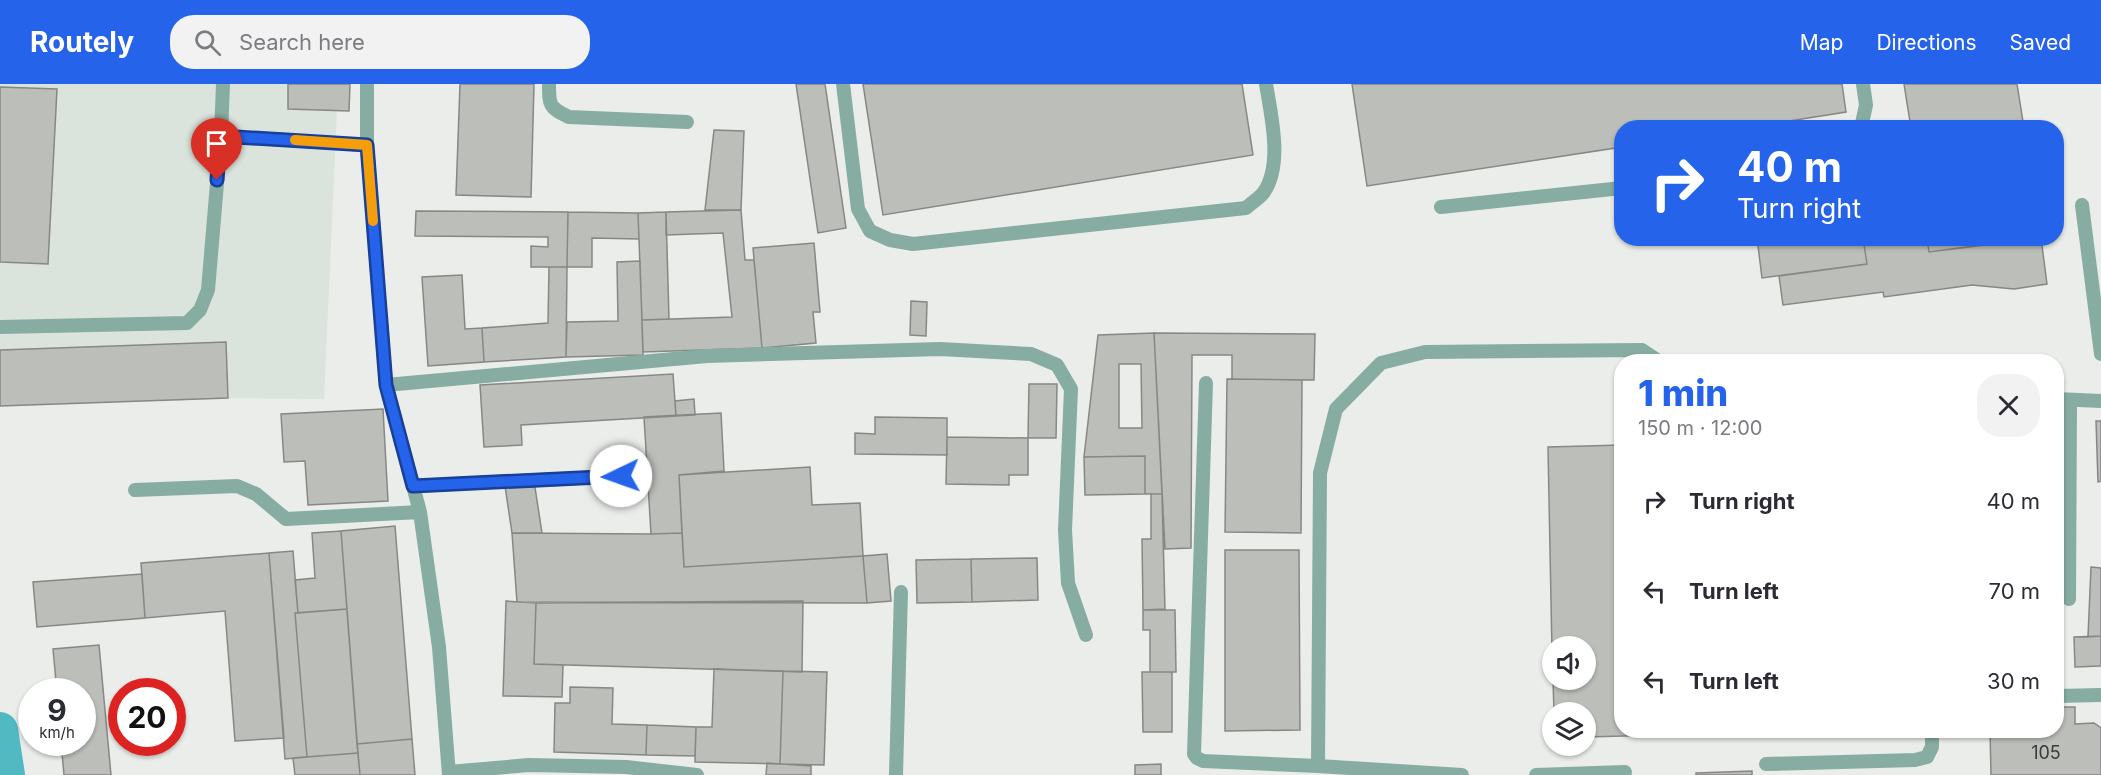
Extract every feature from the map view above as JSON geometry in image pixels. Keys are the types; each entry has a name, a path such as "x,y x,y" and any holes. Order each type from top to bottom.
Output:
{"lane":[{"path":"0,327 187,323 201,309 208,290 223,84"},
{"path":"368,84 367,145 386,385 420,512 439,647 449,773 529,765 626,767 697,775"},
{"path":"549,84 549,102 552,108 569,117 687,122"},
{"path":"843,84 858,209 870,231 891,240 913,244 1246,208 1264,192 1274,165 1275,136 1266,84"},
{"path":"1863,84 1866,105 1863,120"},
{"path":"220,136 367,145"},
{"path":"1441,207 1614,189"},
{"path":"2082,205 2101,354"},
{"path":"386,385 707,356 940,349 1031,354 1057,365 1071,389 1065,541 1068,583 1086,635"},
{"path":"1318,766 1320,473 1336,409 1381,363 1425,352 1642,350 1648,354"},
{"path":"1206,383 1194,754 1203,761 1462,775"},
{"path":"2064,399 2101,401"},
{"path":"2064,432 2069,599"},
{"path":"413,486 621,476"},
{"path":"135,490 237,486 256,494 286,519 420,512"},
{"path":"896,775 901,592"},
{"path":"2064,696 2101,695"},
{"path":"1766,764 1915,760 1927,757 1932,747 1932,738"},
{"path":"1536,775 1625,772"}],"shaded area":[{"path":"0,84 350,84 337,111 324,399 228,398 0,406"}],"building":[{"path":"288,84 350,84 349,111 288,109"},
{"path":"460,84 534,84 531,197 456,195"},
{"path":"796,84 825,84 846,228 818,233"},
{"path":"863,84 1242,84 1253,155 883,215"},
{"path":"1352,84 1842,84 1846,112 1796,120 1614,120 1614,148 1367,186"},
{"path":"1904,84 2017,84 2023,120 1910,120"},
{"path":"0,87 57,89 48,264 0,262"},
{"path":"714,130 744,131 741,210 705,210"},
{"path":"741,210 745,260 754,260 762,348 643,352 642,320 732,317 723,233 666,235 666,212"},
{"path":"416,211 568,212 567,267 531,267 531,246 548,247 548,237 415,236"},
{"path":"568,212 638,213 639,239 592,238 592,267 567,267"},
{"path":"666,212 669,319 642,320 638,213"},
{"path":"814,243 820,312 813,312 816,343 762,348 753,248"},
{"path":"1758,246 1864,246 1867,264 1762,278"},
{"path":"1864,246 1928,246 1929,252 1977,246 2042,246 2047,284 2014,289 1972,285 1884,297 1883,292 1783,305 1779,276 1867,264"},
{"path":"1928,246 1974,246 1929,252"},
{"path":"640,261 643,355 566,357 567,322 618,321 617,262"},
{"path":"549,267 567,267 566,357 484,362 482,328 548,323"},
{"path":"462,275 465,329 482,328 484,362 428,366 422,277"},
{"path":"911,301 927,302 926,336 910,335"},
{"path":"1154,333 1162,494 1145,494 1145,456 1084,457 1098,335","holes":["1119,364 1141,364 1142,428 1119,428"]},
{"path":"1154,333 1315,334 1314,380 1232,379 1232,355 1192,355 1191,548 1165,549"},
{"path":"226,342 228,398 0,406 0,350"},
{"path":"673,374 676,416 521,425 522,445 484,447 480,385"},
{"path":"1227,379 1302,380 1301,533 1225,532"},
{"path":"1029,384 1057,384 1056,438 1028,438"},
{"path":"694,399 695,415 676,416 675,401"},
{"path":"383,409 388,501 308,505 305,461 284,462 281,414"},
{"path":"721,413 724,471 679,475 682,533 651,534 644,417"},
{"path":"875,417 947,418 947,455 855,454 855,433 875,434"},
{"path":"2096,421 2101,421 2101,481 2098,482"},
{"path":"947,437 1028,438 1028,475 1009,475 1009,485 946,484"},
{"path":"1614,445 1614,736 1596,737 1596,702 1554,702 1553,690 1596,690 1596,636 1552,636 1548,447"},
{"path":"1145,456 1145,494 1085,495 1084,457"},
{"path":"810,467 812,505 860,503 863,556 684,567 679,475"},
{"path":"534,481 542,533 512,533 505,486"},
{"path":"1151,494 1162,494 1165,609 1143,610 1142,539 1151,539"},
{"path":"395,526 412,739 357,744 341,531"},
{"path":"341,531 347,609 298,613 295,580 315,578 312,533"},
{"path":"512,533 682,533 684,567 863,556 867,603 517,602"},
{"path":"1225,550 1299,550 1300,730 1225,731"},
{"path":"293,551 298,613 295,613 307,757 285,759 269,553"},
{"path":"269,553 284,738 235,741 225,611 145,618 141,563"},
{"path":"887,554 891,601 867,603 863,556"},
{"path":"1037,558 1038,600 972,602 971,559"},
{"path":"971,559 972,602 917,603 916,560"},
{"path":"2091,567 2101,568 2101,636 2088,637"},
{"path":"142,574 145,618 37,627 33,582"},
{"path":"506,601 536,603 534,664 563,665 562,697 503,696"},
{"path":"803,601 802,672 534,664 536,603"},
{"path":"347,609 358,753 307,757 295,613"},
{"path":"1143,610 1175,610 1176,672 1150,672 1150,630 1143,630"},
{"path":"2101,636 2101,666 2075,667 2074,637"},
{"path":"99,645 111,775 64,775 62,756 96,756 96,678 56,678 53,649"},
{"path":"714,669 783,671 780,764 695,762 696,727 712,727"},
{"path":"783,671 827,672 824,765 780,764"},
{"path":"1142,672 1172,672 1172,732 1143,732"},
{"path":"570,687 613,688 612,724 647,725 646,755 554,752 555,703 570,703"},
{"path":"2064,707 2075,707 2075,724 2094,723 2101,728 2101,775 1991,775 1990,738 2064,738"},
{"path":"647,725 696,727 695,756 646,755"},
{"path":"412,739 415,775 360,775 357,744"},
{"path":"358,753 360,775 295,775 293,758"},
{"path":"767,763 811,766 811,775 766,775"},
{"path":"1161,764 1161,775 1135,775 1135,765"},
{"path":"1752,771 1752,775 1696,775 1696,773"}],"waterway":[{"path":"0,730 7,775"}],"slow traffic":[{"path":"295,140 367,145 373,221"}],"route":[{"path":"217,180 220,136 367,145 386,385 413,486 621,476"}]}
